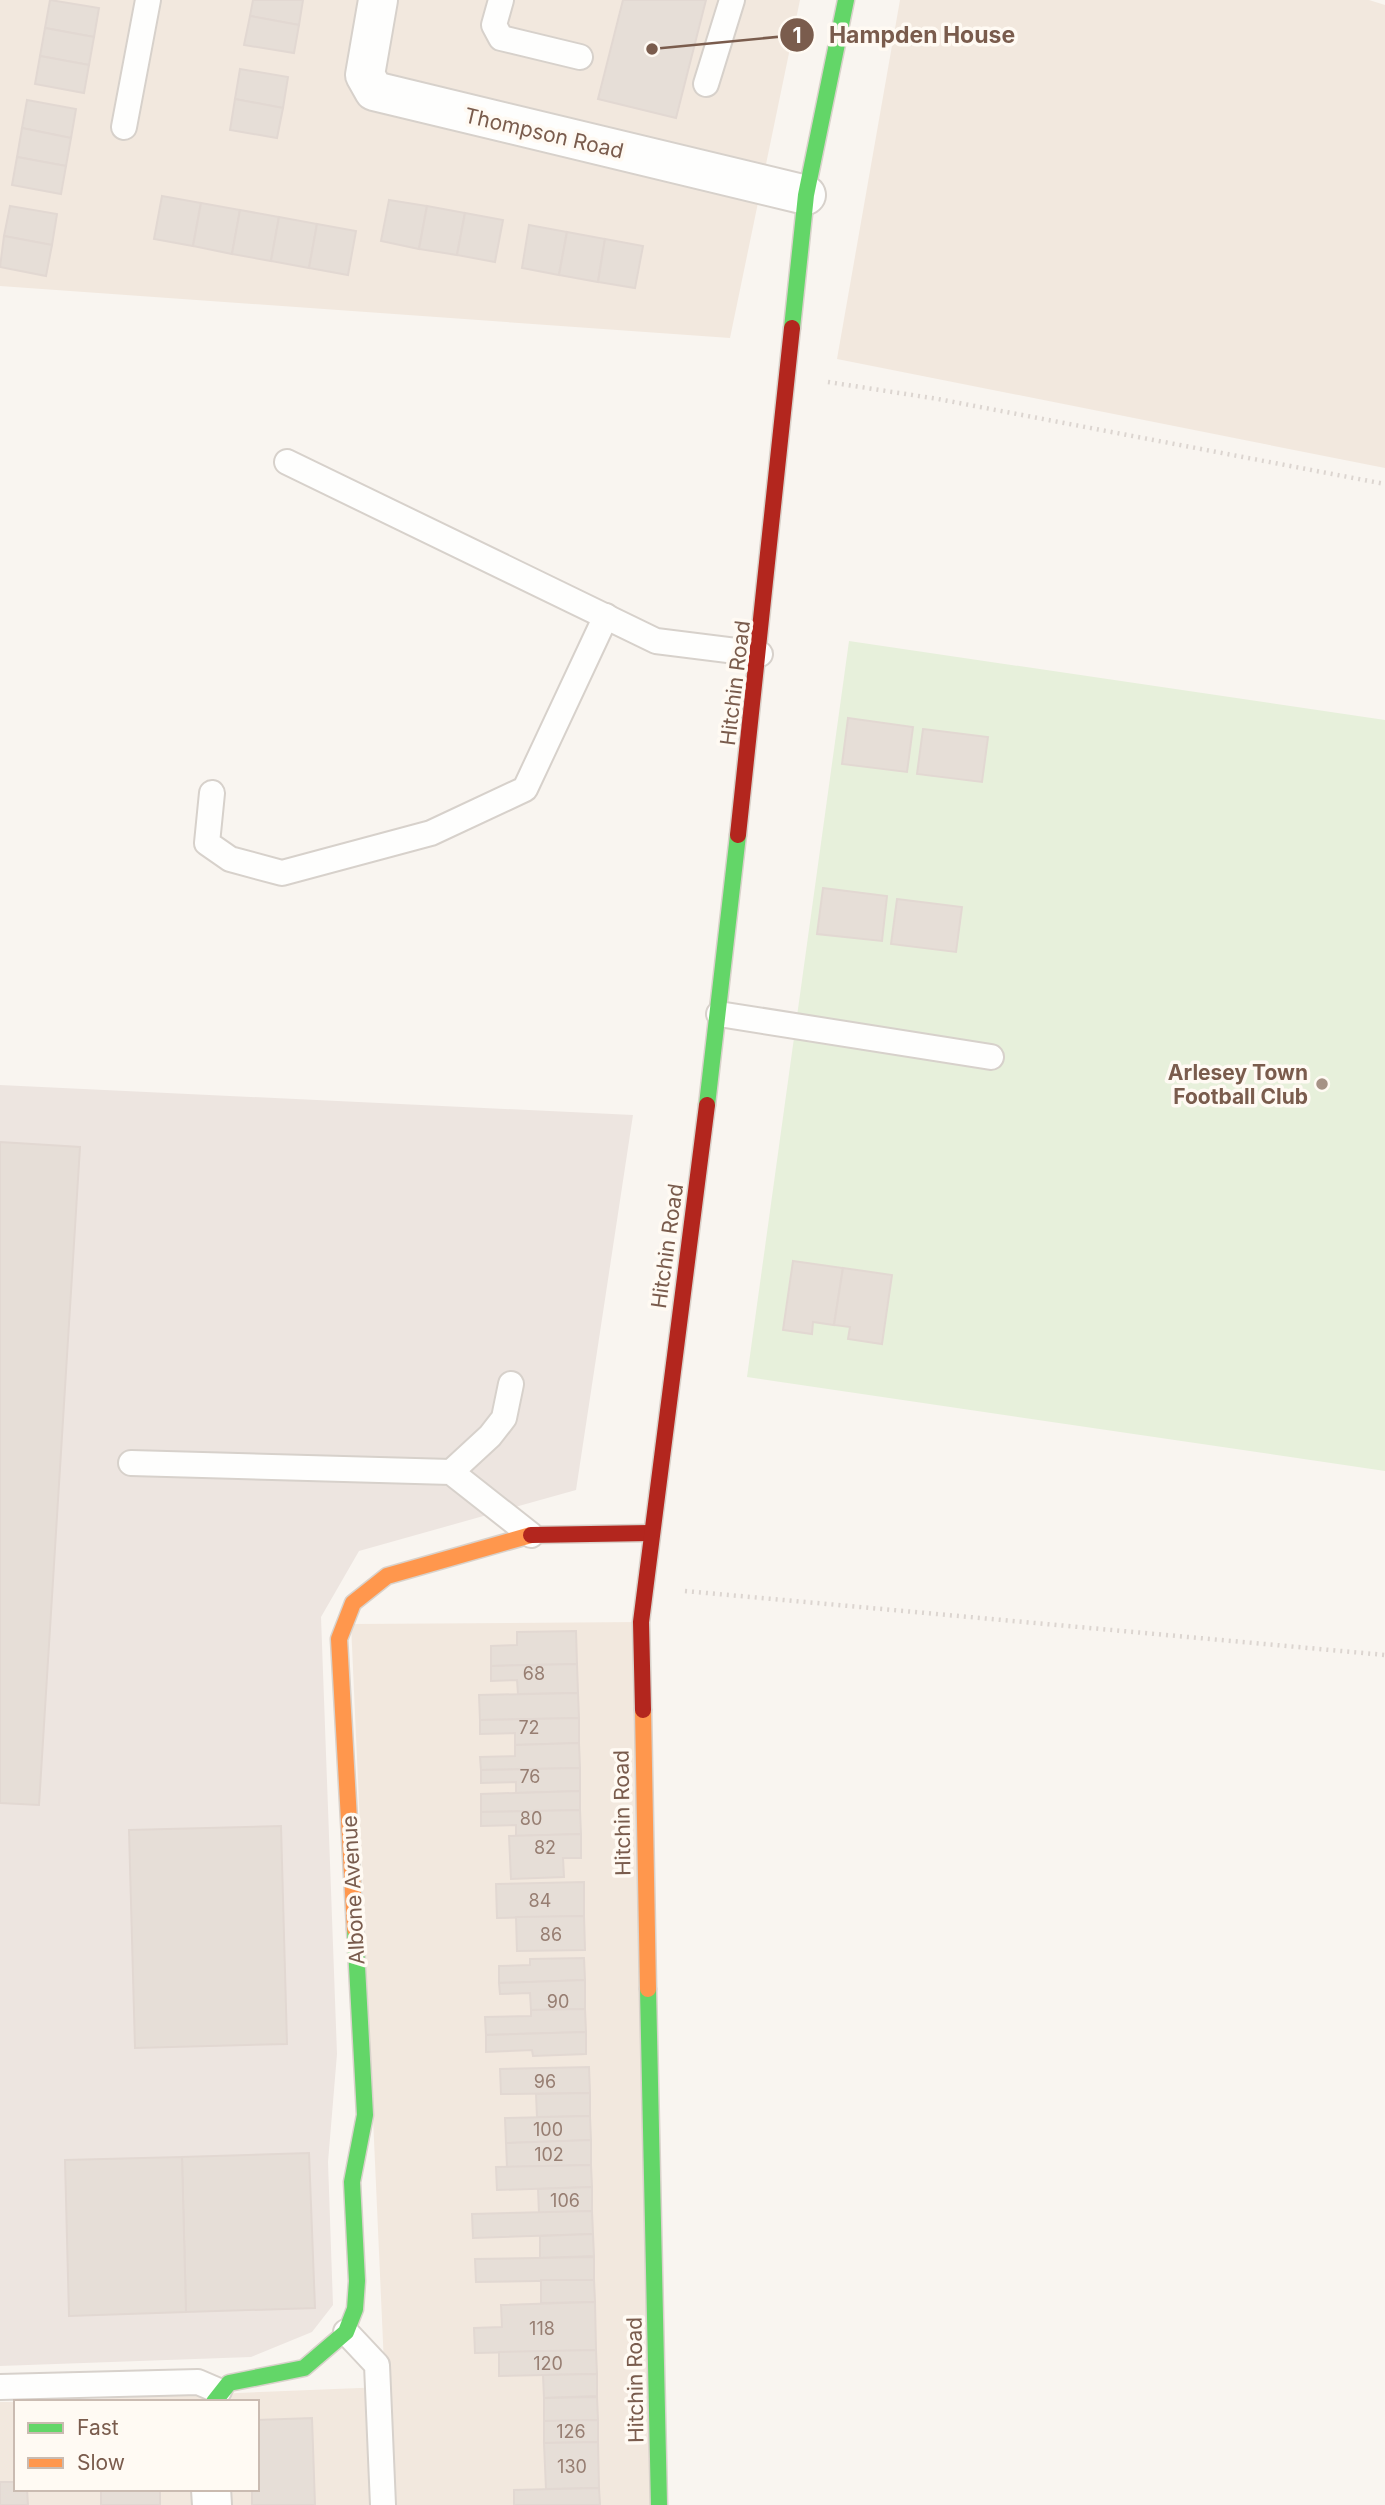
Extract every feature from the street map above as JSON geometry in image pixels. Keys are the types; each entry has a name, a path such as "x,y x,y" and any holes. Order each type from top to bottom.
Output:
{"street":[{"name":"Thompson Road","path":"378,0 366,75 374,91 806,195"},
{"name":"Hitchin Road","path":"659,2505 640,1622 719,1014 760,654 806,195 846,0"},
{"name":"Albone Avenue","path":"346,2332 355,2309 357,2281 352,2182 365,2115 339,1639 353,1603 387,1576 531,1535 650,1533"},
{"path":"216,2396 229,2383 304,2368 346,2332"}],"lane":[{"path":"124,127 148,0"},
{"path":"501,0 494,25 502,38 580,57"},
{"path":"706,84 732,0"},
{"path":"287,463 656,641 760,654"},
{"path":"212,793 207,843 230,859 282,873 431,834 525,789 606,616"},
{"path":"719,1014 990,1057"},
{"path":"451,1472 490,1436 504,1418 511,1384"},
{"path":"131,1463 451,1472 531,1535"},
{"path":"346,2332 377,2365 383,2505"},
{"path":"0,2387 198,2382 216,2396"}],"path":[{"path":"789,376 938,399 1385,484"},
{"path":"645,1587 1385,1655"}],"shaded area":[{"path":"0,0 800,0 730,338 0,286"},
{"path":"900,0 1369,0 1385,5 1385,468 837,359"},
{"path":"0,1085 633,1115 576,1490 359,1551 321,1617 337,2054 328,2162 333,2305 312,2332 251,2357 0,2366"},
{"path":"641,1622 659,2505 0,2505 0,2402 14,2402 14,2491 259,2491 259,2400 65,2400 385,2387 351,1624"}],"green space":[{"path":"849,641 1385,720 1385,1471 747,1377"}],"building":[{"path":"50,0 99,8 94,37 45,28"},
{"path":"253,0 303,0 299,25 250,16"},
{"path":"623,0 706,0 676,118 598,99"},
{"path":"250,16 299,25 294,53 244,45"},
{"path":"45,28 94,37 89,65 40,56"},
{"path":"40,56 89,65 84,93 35,84"},
{"path":"240,69 288,77 283,108 235,99"},
{"path":"235,99 283,108 277,138 230,130"},
{"path":"27,100 76,109 71,138 22,128"},
{"path":"22,128 71,138 66,166 17,157"},
{"path":"17,157 66,166 61,194 12,185"},
{"path":"162,196 201,203 193,246 154,239"},
{"path":"389,200 427,206 419,249 381,241"},
{"path":"201,203 240,210 232,254 193,246"},
{"path":"10,206 57,214 52,245 4,236"},
{"path":"427,206 465,213 457,255 419,249"},
{"path":"240,210 279,217 271,261 232,254"},
{"path":"465,213 503,220 495,262 457,255"},
{"path":"279,217 317,224 309,268 271,261"},
{"path":"317,224 356,231 348,275 309,268"},
{"path":"529,225 567,232 559,275 522,268"},
{"path":"567,232 605,239 598,282 559,275"},
{"path":"4,236 52,245 46,276 0,267"},
{"path":"605,239 643,246 635,288 598,282"},
{"path":"848,718 913,727 907,772 842,764"},
{"path":"923,729 988,737 982,782 917,774"},
{"path":"823,888 887,896 882,941 817,934"},
{"path":"897,899 962,907 956,952 891,944"},
{"path":"0,1142 80,1147 39,1805 0,1803"},
{"path":"793,1261 843,1268 834,1325 813,1322 812,1334 783,1330"},
{"path":"843,1268 892,1275 882,1344 848,1339 850,1327 834,1325"},
{"path":"576,1631 577,1664 491,1666 491,1646 517,1645 517,1632"},
{"path":"577,1664 578,1693 518,1694 517,1680 491,1681 491,1666"},
{"path":"578,1693 579,1718 480,1720 479,1695"},
{"path":"579,1718 579,1743 515,1745 515,1733 480,1734 480,1720"},
{"path":"579,1743 580,1768 481,1770 480,1757 515,1756 515,1745"},
{"path":"580,1768 580,1791 516,1793 516,1782 481,1783 481,1770"},
{"path":"580,1791 580,1810 481,1812 481,1794"},
{"path":"580,1810 581,1834 516,1836 516,1825 481,1826 481,1812"},
{"path":"281,1826 287,2044 135,2048 129,1830"},
{"path":"581,1834 581,1858 563,1858 564,1877 511,1879 509,1836"},
{"path":"584,1882 584,1916 497,1918 496,1884"},
{"path":"584,1916 585,1950 517,1951 516,1917"},
{"path":"584,1958 585,1980 499,1983 499,1966 530,1965 530,1959"},
{"path":"585,1980 585,2009 531,2010 530,1993 500,1994 499,1983"},
{"path":"585,2009 586,2032 486,2035 485,2017 531,2016 531,2010"},
{"path":"586,2032 586,2054 533,2056 532,2050 486,2052 486,2035"},
{"path":"589,2067 590,2093 501,2094 500,2069"},
{"path":"590,2093 590,2116 537,2117 536,2094"},
{"path":"590,2116 591,2140 506,2143 505,2118"},
{"path":"591,2140 591,2165 507,2167 506,2143"},
{"path":"309,2153 315,2308 186,2312 182,2157"},
{"path":"182,2157 186,2312 69,2316 65,2160"},
{"path":"591,2165 592,2187 497,2190 496,2167"},
{"path":"592,2187 592,2211 539,2213 538,2189"},
{"path":"592,2211 593,2234 473,2238 472,2214"},
{"path":"593,2234 594,2256 540,2258 540,2236"},
{"path":"594,2257 594,2280 476,2282 475,2259"},
{"path":"541,2280 594,2280 595,2302 541,2303"},
{"path":"595,2302 596,2350 475,2353 474,2328 502,2327 501,2305"},
{"path":"596,2350 597,2374 499,2376 499,2352"},
{"path":"597,2374 597,2396 544,2398 543,2375"},
{"path":"597,2397 598,2420 544,2421 544,2398"},
{"path":"312,2418 315,2505 252,2505 252,2491 259,2491 259,2420"},
{"path":"598,2420 598,2442 544,2443 544,2421"},
{"path":"598,2442 599,2488 546,2489 544,2443"},
{"path":"0,2482 14,2482 14,2491 27,2491 28,2505 0,2505"},
{"path":"599,2488 600,2505 514,2505 514,2490"},
{"path":"101,2491 160,2491 160,2505 101,2505"}],"traffic: fast":[{"path":"792,328 806,195 846,0"},
{"path":"707,1105 738,835"},
{"path":"216,2400 229,2383 304,2368 346,2332 355,2309 357,2281 352,2182 365,2115 355,1929"},
{"path":"648,1989 659,2505"}],"traffic: slow":[{"path":"355,1929 339,1639 353,1603 387,1576 531,1535"},
{"path":"643,1710 648,1989"}],"traffic: jam":[{"path":"738,835 792,328"},
{"path":"643,1710 641,1622 707,1105"},
{"path":"531,1535 650,1533"}],"place":[{"name":"Hampden House","path":"652,49"},
{"name":"Arlesey Town Football Club","path":"1322,1084"}]}
